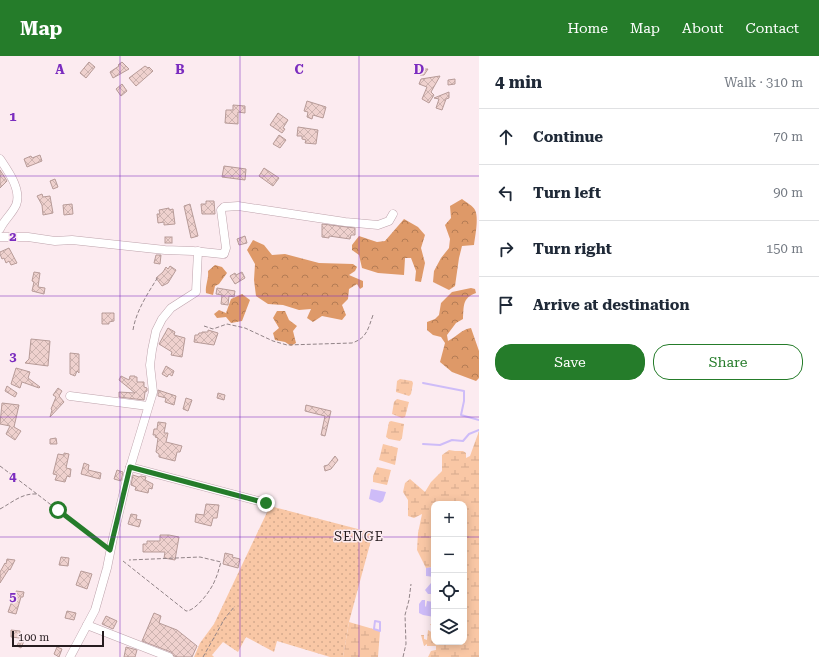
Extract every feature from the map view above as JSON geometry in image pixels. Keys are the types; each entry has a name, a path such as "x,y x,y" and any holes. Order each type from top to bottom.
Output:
{"street":[{"path":"0,159 12,177 18,198 16,206 0,229"},
{"path":"0,237 55,241 72,240 165,250 224,254 226,248 222,210 224,207 238,206 345,222 378,225 389,221 393,214"},
{"path":"70,657 98,600 107,568 130,467 153,392 150,365 156,331 162,319 171,308 196,292 198,252"},
{"path":"70,396 148,406"},
{"path":"130,467 266,503"},
{"path":"87,624 168,657"}],"path":[{"path":"134,330 135,322 142,305 158,277"},
{"path":"204,326 213,329 227,324 244,328 287,346 339,342 352,343 361,340 368,331 372,315"},
{"path":"0,466 110,550"},
{"path":"0,508 20,496 37,494"},
{"path":"123,560 186,611 189,611 197,606 209,590 215,580 217,571 222,562 200,557 129,560"},
{"path":"403,657 406,644 405,615 411,584"},
{"path":"203,657 225,618 235,606"}],"green space":[{"path":"462,199 473,207 476,213 477,218 474,245 462,246 455,286 449,290 433,282 434,271 441,258 449,248 450,239 445,225 451,218 450,206"},
{"path":"404,219 418,227 425,235 421,248 425,263 421,282 415,281 416,271 411,258 405,258 404,275 378,273 362,268 359,255 352,250 352,245 359,236 377,242 385,241"},
{"path":"253,240 264,245 272,255 285,254 319,263 353,264 357,267 355,271 349,275 363,281 363,287 360,289 357,284 349,289 348,299 342,305 346,315 342,320 322,316 313,322 307,318 311,309 299,310 283,305 268,304 256,296 254,280 255,264 247,250"},
{"path":"215,265 222,267 227,273 219,284 215,286 213,295 206,293 206,290 208,271"},
{"path":"471,288 475,289 476,293 468,297 466,300 463,319 456,323 447,335 448,341 462,331 471,328 479,351 479,378 476,381 452,372 440,362 445,343 441,337 433,335 427,330 427,322 435,319 439,315 441,303 452,292"},
{"path":"242,294 250,300 242,321 231,323 226,317 217,318 214,314 219,310 226,313 231,299"},
{"path":"277,311 285,311 289,320 297,326 293,331 296,343 291,346 285,342 275,340 273,333 279,328 273,318"},
{"path":"400,379 412,381 411,394 409,396 396,392 397,381"},
{"path":"397,399 409,402 405,417 402,418 392,414 394,402"},
{"path":"391,421 404,424 402,438 400,441 386,437 389,422"},
{"path":"479,431 479,657 428,657 431,651 436,650 436,646 427,646 427,644 424,646 421,635 424,635 424,639 427,640 428,630 431,632 431,645 467,645 467,501 431,501 431,567 426,568 417,550 418,533 422,514 414,518 408,516 408,500 403,492 405,483 410,479 425,492 431,482 442,471 442,455 449,450 463,451 466,453 466,458 470,456"},
{"path":"383,444 398,448 395,465 379,460"},
{"path":"377,467 391,470 387,485 373,482 373,476"},
{"path":"270,506 373,533 349,622 343,657 330,657 277,641 274,652 246,637 238,652 223,642 212,655 214,657 194,657 200,643 214,624"},
{"path":"349,622 380,631 378,657 343,657"}],"shaded area":[{"path":"371,489 386,492 383,501 380,503 369,499"},
{"path":"431,567 431,577 426,576 426,568"},
{"path":"431,583 431,594 428,594 425,590"},
{"path":"422,600 425,600 426,607 427,601 431,602 431,616 419,613 419,604"}],"building":[{"path":"89,62 95,67 86,78 80,73"},
{"path":"122,62 129,69 113,78 110,72"},
{"path":"145,66 148,68 149,67 153,71 136,86 129,78"},
{"path":"420,69 428,69 424,75 420,75"},
{"path":"440,76 431,92 434,95 429,103 422,99 427,87 419,84 421,79"},
{"path":"455,79 455,84 448,85 448,80"},
{"path":"122,84 127,91 121,96 116,89"},
{"path":"449,92 449,98 446,99 442,110 436,108 439,99 434,98"},
{"path":"307,101 326,107 323,118 313,115 312,119 307,117 308,112 304,111"},
{"path":"233,105 245,106 245,113 238,112 238,124 225,123 226,110 233,110"},
{"path":"278,113 288,120 282,133 270,125"},
{"path":"298,127 318,130 316,144 305,143 306,140 302,139 302,136 297,136"},
{"path":"279,135 286,140 280,148 273,144"},
{"path":"40,155 42,161 27,167 24,159 31,156 32,158"},
{"path":"224,166 246,169 245,180 222,177"},
{"path":"264,168 279,178 273,186 259,176"},
{"path":"0,170 7,181 0,188"},
{"path":"55,179 58,187 53,189 50,181"},
{"path":"42,194 43,197 50,196 53,213 43,215 42,205 37,196"},
{"path":"206,201 214,201 215,214 202,214 201,204 206,204"},
{"path":"72,204 73,214 64,215 63,205"},
{"path":"190,204 198,236 191,238 184,206"},
{"path":"169,208 169,210 173,209 175,224 164,225 164,222 158,223 157,214 160,214 159,210"},
{"path":"322,224 355,228 355,235 351,235 350,239 329,236 329,238 322,237"},
{"path":"245,236 247,243 239,245 237,239"},
{"path":"165,237 172,237 172,243 165,243"},
{"path":"9,248 17,263 11,265 9,261 6,263 4,258 2,259 0,254 0,252"},
{"path":"156,255 161,255 160,264 154,263"},
{"path":"170,266 176,270 168,283 162,286 156,278 166,267 168,269"},
{"path":"34,272 40,273 38,287 45,288 44,294 32,291"},
{"path":"242,272 245,278 235,284 230,276 235,273 236,275"},
{"path":"217,288 235,291 234,297 229,296 228,305 221,304 222,295 216,294"},
{"path":"102,313 114,313 114,321 109,322 109,324 102,324"},
{"path":"168,328 175,332 174,335 185,338 182,357 171,355 172,352 159,344"},
{"path":"208,330 218,333 214,345 194,342 195,335 202,332 208,332"},
{"path":"31,339 50,341 48,366 25,363 29,359"},
{"path":"70,353 79,354 79,373 77,371 75,376 70,374"},
{"path":"166,366 174,371 172,376 169,374 167,377 162,374"},
{"path":"16,368 30,372 28,378 40,387 39,388 22,382 20,388 11,384"},
{"path":"121,376 129,380 130,376 135,376 137,377 137,382 144,382 144,387 147,388 147,391 145,392 144,400 119,397 119,392 135,393 119,380"},
{"path":"7,386 17,393 15,397 5,391"},
{"path":"58,388 62,391 59,396 64,402 50,417 51,409 56,397 53,395"},
{"path":"158,390 176,396 174,405 165,402 166,398 158,396"},
{"path":"218,393 225,395 224,400 217,398"},
{"path":"186,398 192,400 188,411 183,409"},
{"path":"2,403 19,405 14,427 21,431 15,440 6,434 10,426 0,424"},
{"path":"306,405 331,411 325,436 321,435 325,416 305,411"},
{"path":"158,422 166,423 164,433 168,433 166,442 182,446 180,452 177,452 175,461 159,457 159,454 156,452 158,438 155,437 156,435 153,435 154,429 157,429"},
{"path":"56,438 57,444 50,444 50,439"},
{"path":"64,453 69,454 66,468 71,469 70,477 67,476 65,482 55,480 57,475 53,474 58,454 64,455"},
{"path":"335,456 338,460 331,469 325,471 324,466 328,465"},
{"path":"84,463 89,465 88,470 101,473 100,479 81,474"},
{"path":"117,470 123,472 121,481 114,479"},
{"path":"133,475 146,477 145,480 153,484 152,489 149,488 148,493 135,490 136,487 131,485"},
{"path":"206,504 219,505 217,518 213,518 211,526 195,522 196,514 204,515"},
{"path":"131,514 137,515 136,519 141,520 139,527 128,524"},
{"path":"160,535 179,537 175,560 164,558 165,552 143,552 143,544 147,544 147,541 160,541"},
{"path":"225,553 240,559 238,568 223,564"},
{"path":"61,557 69,558 68,566 59,565"},
{"path":"7,559 15,560 10,570 9,569 0,583 0,572 5,563 6,564"},
{"path":"81,571 92,574 87,589 76,585"},
{"path":"16,591 24,592 16,614 8,612 12,601 15,602"},
{"path":"67,611 76,613 74,620 65,618"},
{"path":"154,613 161,616 159,623 177,630 197,646 192,657 174,656 171,652 142,641"},
{"path":"106,616 117,621 113,629 102,624"},
{"path":"11,630 20,631 20,638 11,637"},
{"path":"20,639 24,641 21,648 17,646"},
{"path":"57,647 62,649 59,657 54,654"},
{"path":"126,647 137,650 135,657 124,657"}],"waterway":[{"path":"423,383 464,391 464,401 461,415 479,420"},
{"path":"423,444 440,445 452,440 463,441 469,434 479,430"},
{"path":"375,621 380,622 380,631 374,629 375,621"}],"district":[{"name":"SENGE","path":"359,536"}],"route":[{"path":"58,510 110,550 130,467 266,503"}]}
